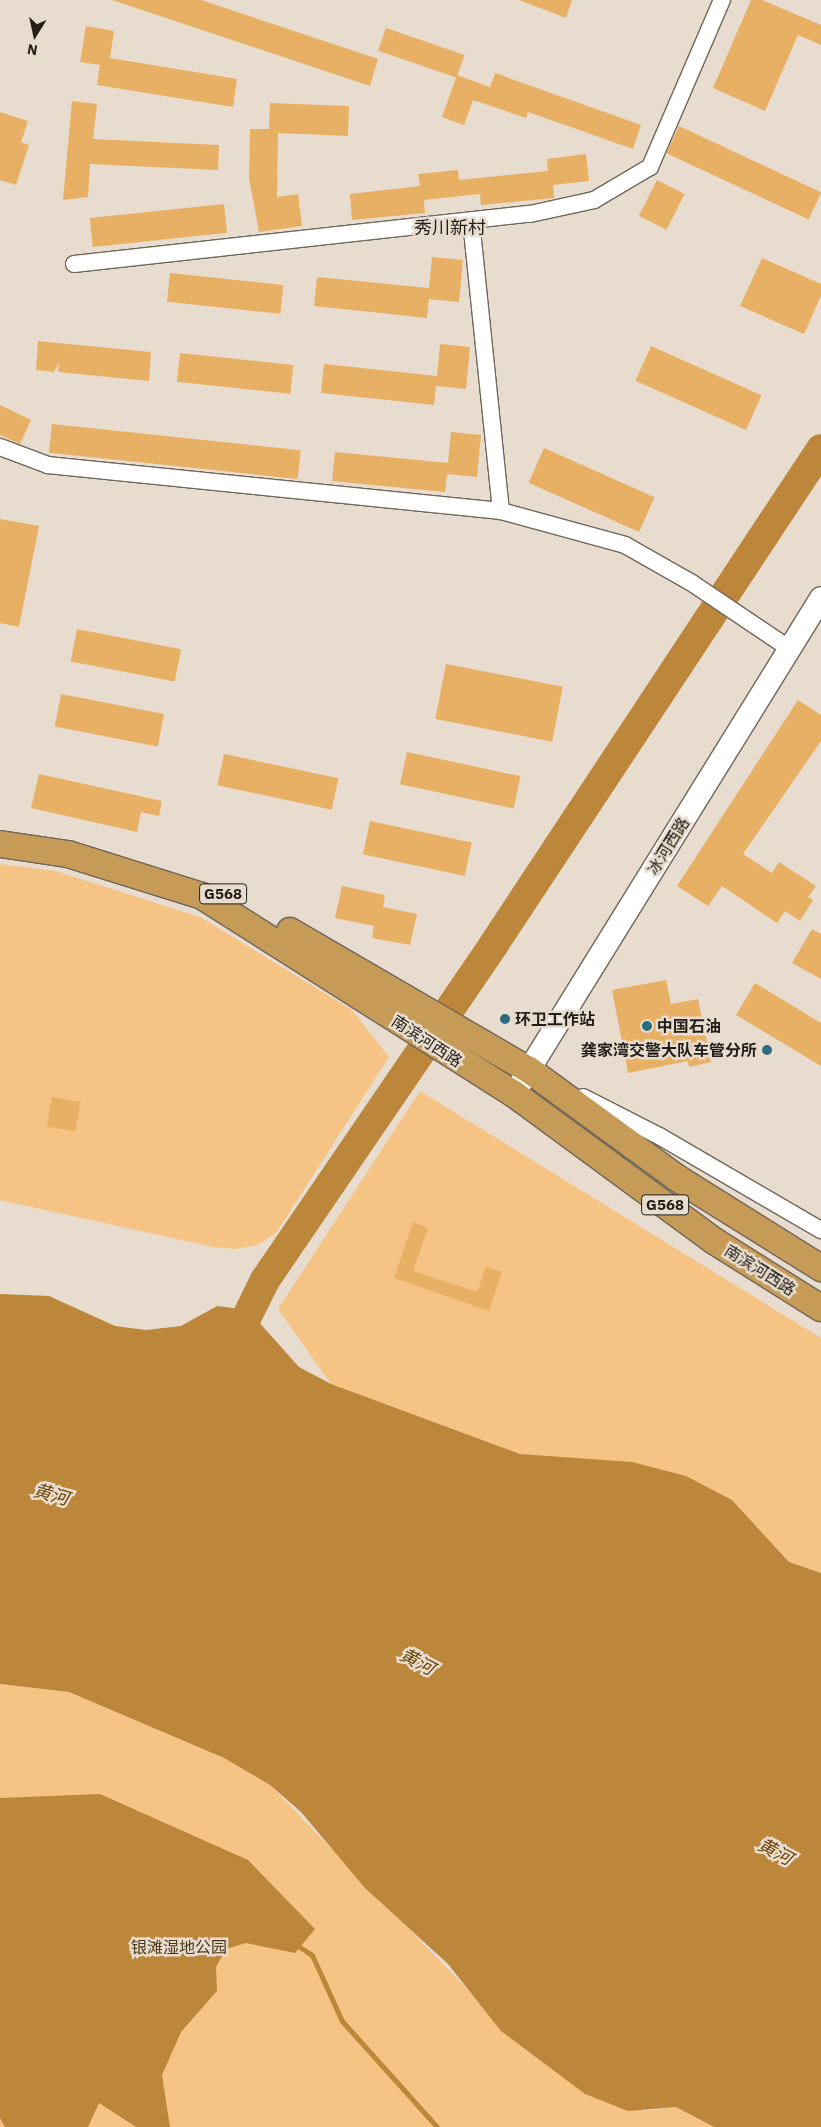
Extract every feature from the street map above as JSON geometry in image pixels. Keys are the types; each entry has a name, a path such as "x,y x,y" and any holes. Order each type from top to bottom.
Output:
{"highway":[{"name":"南滨河西路","path":"0,830 70,840 207,885 528,1070 677,1178 821,1268"},
{"name":"南滨河西路","path":"0,844 68,854 202,896 453,1059 514,1094 714,1241 821,1308"}],"main road":[{"name":"冰河西路","path":"514,1094 821,598"}],"street":[{"path":"74,264 530,214 594,200 650,167 722,0"},
{"path":"471,221 501,511"},
{"path":"0,447 48,464 501,511 625,545 692,583 790,650"},
{"name":"南滨河西路","path":"528,1070 661,1137 821,1230"}],"green space":[{"path":"0,864 55,871 200,917 352,1010 389,1057 276,1233 257,1245 236,1249 213,1247 0,1200"},
{"path":"420,1091 821,1338 821,1573 789,1562 732,1500 561,1458 520,1454 331,1384 278,1309"},
{"name":"银滩湿地公园","path":"0,1684 69,1692 224,1758 270,1785 473,1995 644,2111 676,2107 714,2127 0,2127"}],"water":[{"name":"黄河","path":"0,1294 49,1296 115,1326 146,1330 181,1326 217,1306 248,1310 299,1367 331,1384 520,1454 632,1462 686,1476 732,1500 789,1562 821,1573 821,2127 714,2127 676,2107 628,2111 585,2094 501,2031 448,1964 365,1888 301,1812 270,1785 224,1758 69,1692 0,1684"},
{"path":"100,1794 248,1860 315,1929 295,1953 246,1943 226,1949 216,1967 217,1991 181,2032 162,2075 170,2127 136,2127 99,2103 88,2127 5,2127 0,2118 0,1798"}],"building":[{"path":"112,0 201,0 378,59 370,86"},
{"path":"519,0 572,0 566,18"},
{"path":"751,0 762,0 821,25 821,45 798,35 765,111 713,88"},
{"path":"86,26 114,31 110,58 237,79 233,107 97,85 100,65 80,62"},
{"path":"386,28 464,55 457,78 378,51"},
{"path":"495,73 641,125 633,149 528,112 526,118 473,100 464,125 442,117 457,75 490,87"},
{"path":"72,101 97,104 93,139 219,145 218,170 90,164 88,197 63,200"},
{"path":"270,103 349,106 348,136 278,133 277,197 298,194 302,226 259,232 249,178 250,129 269,129"},
{"path":"0,112 28,121 21,142 29,145 16,185 0,180"},
{"path":"679,126 821,192 809,220 666,153"},
{"path":"586,154 589,181 553,185 554,198 481,205 480,194 424,200 425,213 352,220 350,194 420,186 418,174 458,170 459,180 548,171 547,159"},
{"path":"657,180 685,194 666,230 639,216"},
{"path":"224,204 227,233 93,247 90,218"},
{"path":"432,257 463,260 459,302 429,299 427,318 314,306 317,277 429,288"},
{"path":"762,258 821,284 821,296 804,334 740,306"},
{"path":"170,273 283,285 280,314 167,302"},
{"path":"38,341 151,352 149,381 58,372 59,362 54,372 36,370"},
{"path":"440,344 470,347 466,389 436,386 434,405 321,393 324,364 437,376"},
{"path":"651,346 762,395 746,430 636,381"},
{"path":"180,353 293,365 290,394 177,382"},
{"path":"0,405 31,420 20,444 0,435"},
{"path":"52,424 301,450 298,479 49,453"},
{"path":"451,432 481,435 477,477 447,474 445,492 332,481 335,452 448,463"},
{"path":"544,448 655,497 639,532 529,483"},
{"path":"0,519 39,526 19,627 0,623"},
{"path":"77,629 181,649 175,682 71,661"},
{"path":"446,664 563,687 552,742 435,719"},
{"path":"61,694 164,714 158,746 55,726"},
{"path":"798,700 821,715 821,741 743,854 772,873 779,862 816,886 808,897 813,900 800,921 785,911 777,923 722,886 708,906 677,886"},
{"path":"407,752 520,776 514,808 400,784"},
{"path":"224,754 338,778 332,810 217,785"},
{"path":"39,774 162,801 159,816 141,812 137,832 31,808"},
{"path":"370,821 472,843 465,876 363,854"},
{"path":"342,886 385,895 383,907 417,914 410,945 372,938 374,926 335,918"},
{"path":"812,929 821,934 821,979 792,963"},
{"name":"中国石油","path":"666,980 671,1004 698,999 711,1062 689,1067 688,1061 628,1073 612,990"},
{"path":"755,983 821,1023 821,1066 736,1015"},
{"path":"52,1097 81,1102 75,1132 47,1127"},
{"path":"413,1222 428,1228 413,1271 477,1292 486,1267 502,1272 489,1311 394,1278"}],"waterway":[{"path":"231,1349 265,1280 494,944 821,449"},
{"path":"295,1944 312,1955 342,2021 437,2127"}],"place":[{"name":"环卫工作站","path":"505,1019"},
{"name":"中国石油","path":"647,1026"},
{"name":"龚家湾交警大队车管分所","path":"767,1050"}],"district":[{"name":"秀川新村","path":"450,228"}]}
